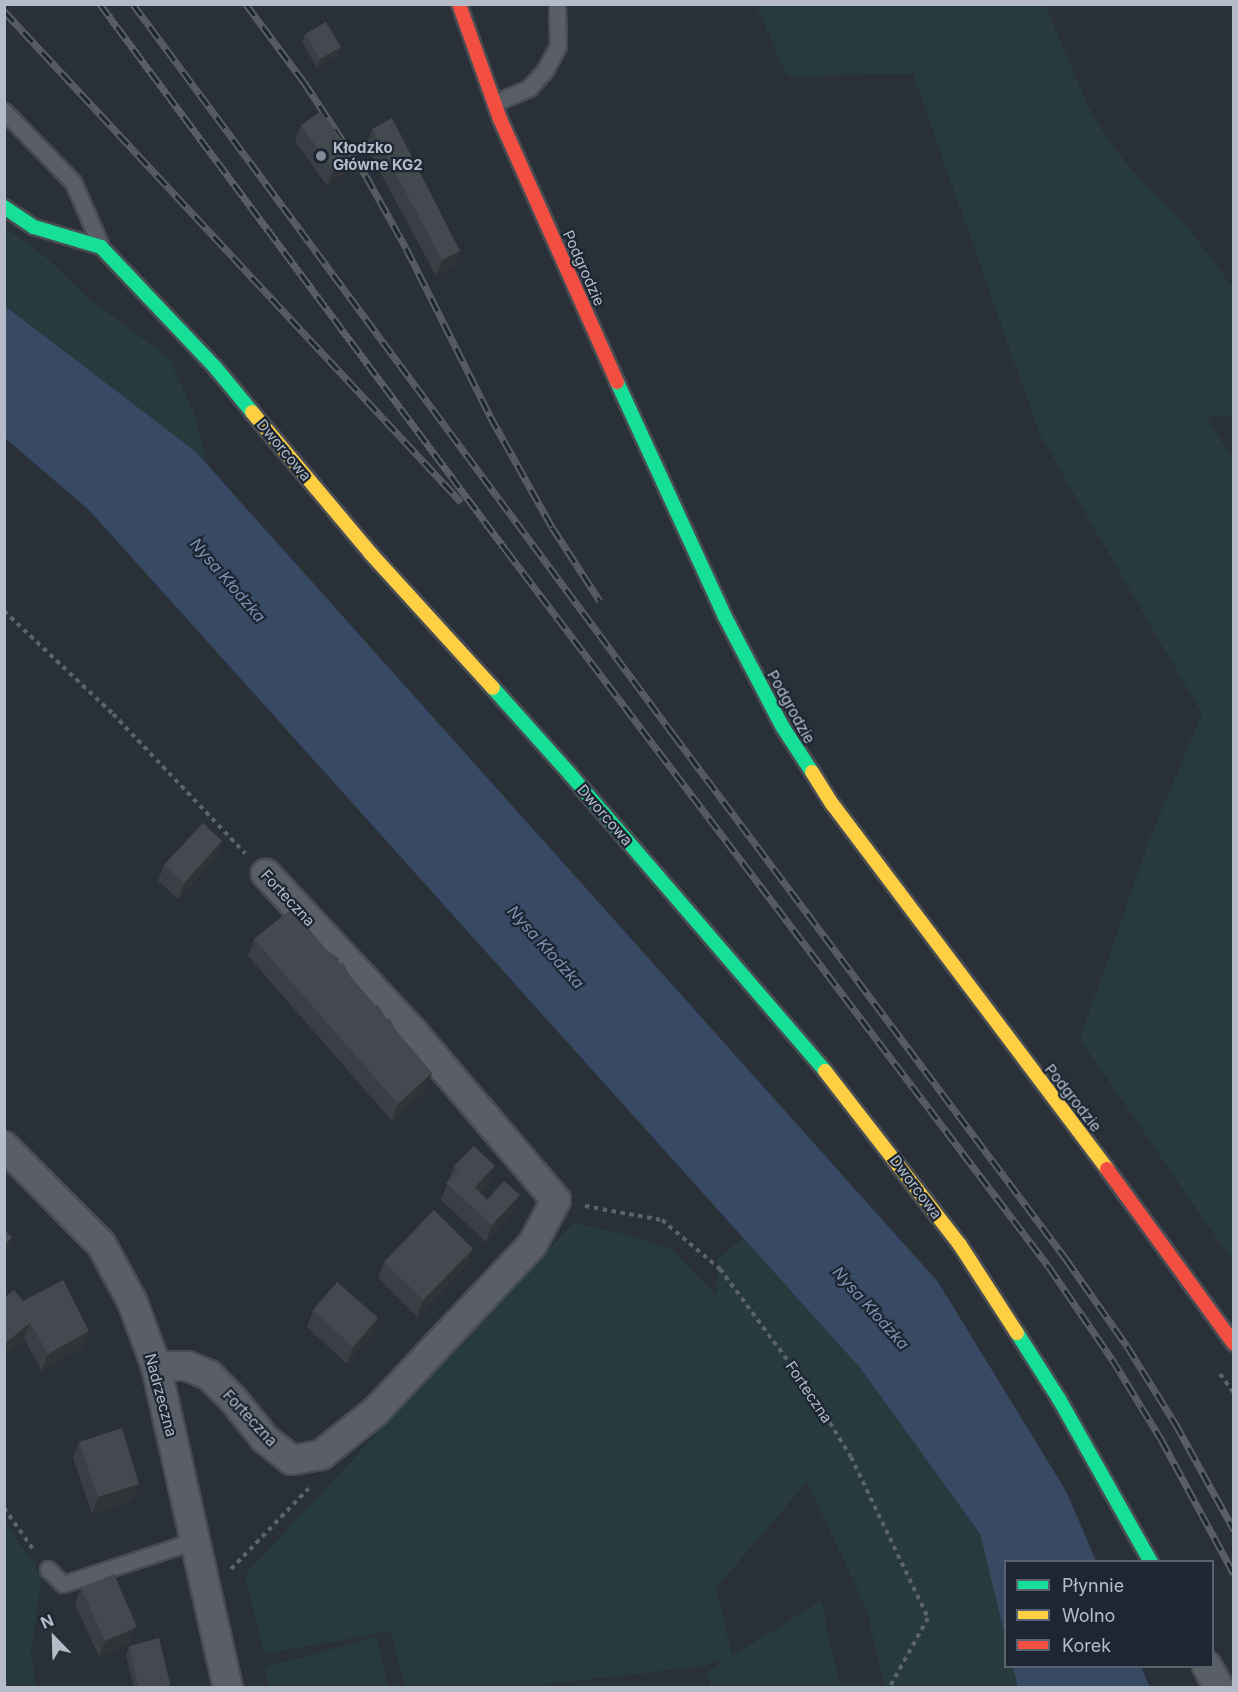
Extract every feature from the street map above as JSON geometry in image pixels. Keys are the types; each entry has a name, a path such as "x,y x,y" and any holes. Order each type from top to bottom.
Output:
{"street":[{"name":"Podgrodzie","path":"459,4 494,103 656,469 729,625 791,743 879,868 1089,1145 1233,1344"},
{"path":"4,207 34,227 101,247"},
{"name":"Dworcowa","path":"101,247 214,366 371,554 569,773 847,1096 960,1245 1059,1399 1150,1560"},
{"name":"Forteczna","path":"156,1366 186,1366 208,1375 233,1399 265,1439 292,1460 321,1455 376,1412 532,1245 556,1200 413,1032 266,874"},
{"name":"Nadrzeczna","path":"4,1146 101,1244 132,1301 156,1366 228,1688"},
{"path":"1208,1668 1220,1688"}],"lane":[{"path":"494,103 529,88 545,70 558,46 557,4"},
{"name":"Dworcowa","path":"4,111 74,182 101,247"},
{"path":"48,1569 63,1584 194,1541"}],"path":[{"name":"Forteczna","path":"4,611 113,714 266,874"},
{"name":"Forteczna","path":"556,1200 662,1220 720,1269 811,1392 851,1457 928,1618 889,1688"},
{"path":"227,1574 325,1471 321,1455"},
{"path":"4,1508 48,1569"}],"green space":[{"path":"756,5 1045,5 1088,106 1104,134 1130,168 1189,229 1233,287 1233,415 1207,417 1234,463 1233,1262 1080,1039 1153,830 1202,714 1040,435 913,74 787,76"},
{"path":"4,227 42,254 92,301 169,358 195,415 208,465 195,451 5,306"},
{"path":"573,1223 630,1235 672,1249 716,1296 718,1259 743,1238 861,1369 980,1534 1004,1632 1004,1668 1013,1668 1018,1687 885,1687 866,1608 807,1482 716,1588 732,1656 821,1601 840,1687 711,1687 707,1672 724,1660 689,1668 519,1687 405,1687 391,1631 264,1654 245,1575"},
{"path":"4,1521 42,1575 31,1653 36,1687 5,1687"},
{"path":"376,1637 388,1687 269,1687 265,1667"}],"water":[{"name":"Nysa Kłodzka","path":"5,306 195,451 938,1282 1066,1491 1096,1560 1004,1560 1004,1632 980,1534 861,1369 89,510 5,438"},
{"path":"1013,1668 1141,1668 1150,1687 1018,1687"}],"building":[{"path":"326,22 341,47 320,59 305,34"},
{"path":"321,111 354,155 333,170 301,125"},
{"path":"392,118 460,251 442,260 372,129"},
{"path":"203,823 222,841 184,883 164,865"},
{"path":"291,909 328,951 339,958 339,963 343,963 350,976 375,1005 378,1005 386,1018 390,1019 397,1032 432,1073 398,1104 254,939"},
{"path":"474,1146 495,1166 475,1187 487,1200 504,1181 520,1195 492,1225 446,1183 458,1170 454,1166"},
{"path":"434,1210 473,1249 423,1300 384,1262"},
{"path":"4,1230 12,1237 4,1245"},
{"path":"63,1280 89,1331 48,1354 30,1323 4,1344 4,1298 14,1290 23,1301"},
{"path":"337,1282 378,1318 353,1347 313,1310"},
{"path":"122,1428 139,1484 98,1497 79,1442"},
{"path":"114,1574 136,1625 135,1628 105,1641 81,1588"},
{"path":"159,1638 171,1688 139,1688 129,1646"}],"railway":[{"path":"100,4 506,550 1049,1267 1112,1359 1161,1439 1234,1574"},
{"path":"133,4 673,734 1066,1259 1127,1346 1175,1423 1234,1530"},
{"path":"246,4 304,82 366,176 406,248 490,416 552,527 600,601"},
{"path":"4,11 461,502"}],"traffic: fast":[{"path":"4,207 34,227 101,247 214,366 252,412"},
{"path":"617,382 724,615 782,726 812,772"},
{"path":"493,688 825,1071"},
{"path":"1017,1333 1059,1399 1150,1560"}],"traffic: slow":[{"path":"252,412 371,554 493,688"},
{"path":"812,772 833,805 1107,1169"},
{"path":"825,1071 960,1245 1017,1333"}],"traffic: jam":[{"path":"459,4 500,119 617,382"},
{"path":"1107,1169 1234,1344"}],"place":[{"name":"Kłodzko Główne KG2","path":"321,156"}]}
